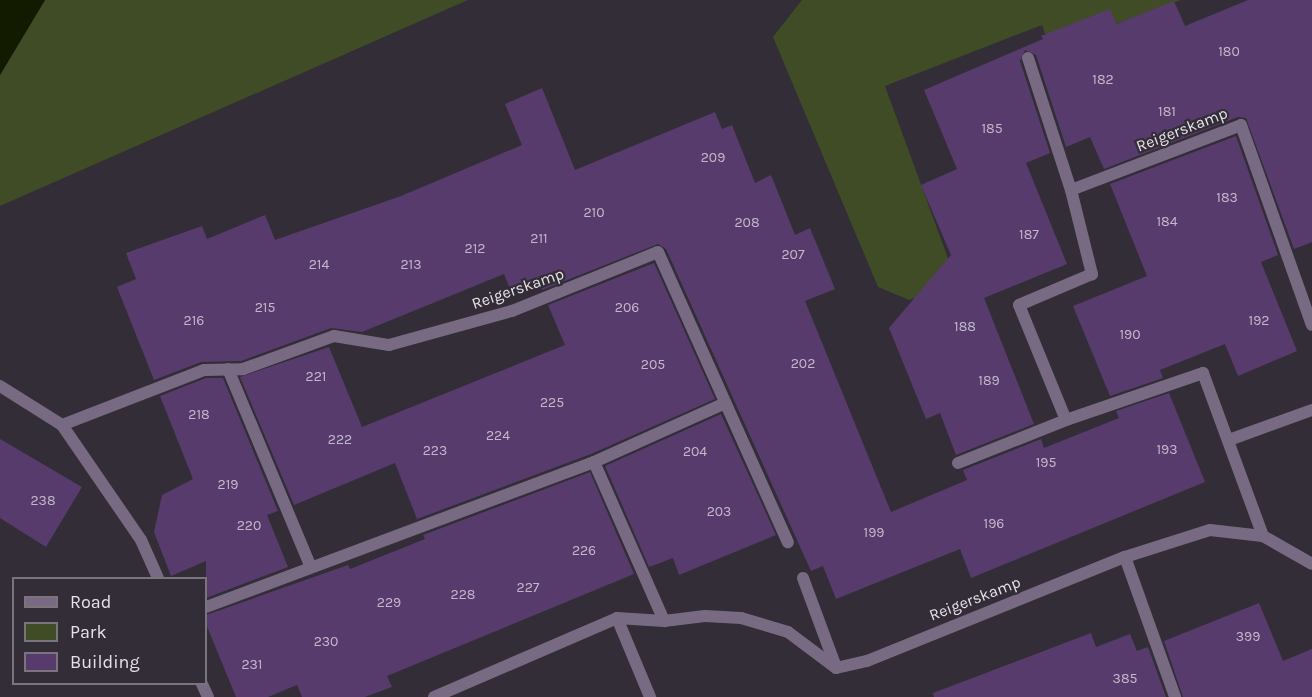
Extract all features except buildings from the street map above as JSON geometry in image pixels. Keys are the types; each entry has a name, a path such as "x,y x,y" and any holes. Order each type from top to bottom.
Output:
{"street":[{"path":"1028,58 1071,190 1092,274 1019,305 1066,420"},
{"name":"Reigerskamp","path":"1071,190 1241,125 1312,325"},
{"name":"Reigerskamp","path":"62,425 204,370 243,369 334,336 389,345 512,311 658,252 788,542"},
{"path":"228,369 310,565"},
{"path":"958,463 1066,420 1203,374 1263,536"},
{"path":"0,386 62,425 141,540 157,577"},
{"path":"207,607 310,565 594,462 725,402"},
{"path":"1229,440 1312,410"},
{"path":"594,462 664,621"},
{"name":"Reigerskamp","path":"836,668 867,661 1125,557 1210,530 1263,536 1312,564"},
{"path":"1125,557 1175,697"},
{"path":"803,578 836,668"},
{"path":"434,697 617,618 664,621 705,616 741,618 788,632 836,668"},
{"path":"617,618 650,697"}],"green space":[{"path":"45,0 468,0 0,206 0,75"},
{"path":"802,0 1181,0 1050,48 1042,25 885,86 957,283 909,300 878,287 773,37"}],"shaded area":[{"path":"0,0 45,0 0,75"}]}
